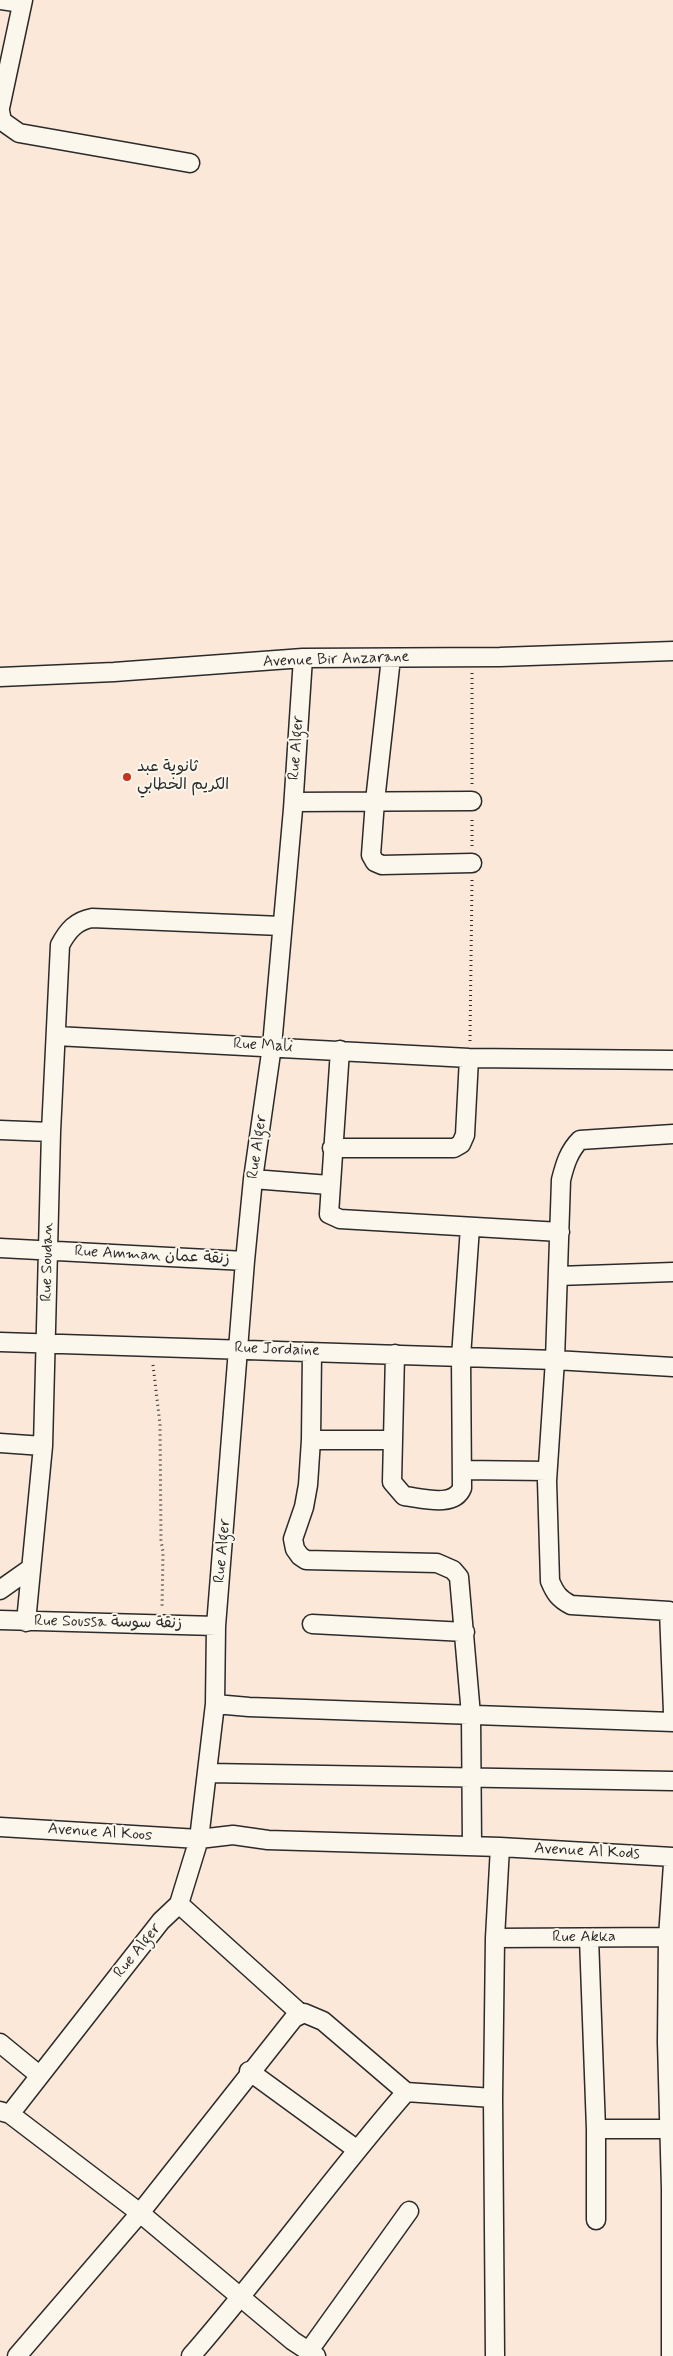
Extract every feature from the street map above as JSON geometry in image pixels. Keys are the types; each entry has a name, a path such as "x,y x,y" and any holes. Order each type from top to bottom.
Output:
{"street":[{"path":"2,0 22,2 0,110 0,118 6,125 19,133 190,163"},
{"name":"Avenue Bir Anzarane","path":"0,677 114,672 304,658 391,658 673,651"},
{"name":"Rue Alger","path":"5,2112 39,2075 162,1921 178,1904 199,1839 209,1773 215,1704 216,1626 245,1261 253,1179 272,1046 281,926 294,802 304,658"},
{"path":"391,658 374,802 371,855 375,862 382,865 472,863"},
{"path":"294,802 472,801"},
{"name":"Rue Soudan","path":"26,1622 44,1446 47,1251 60,944 71,928 82,920 92,918 281,926"},
{"name":"Rue Mali","path":"56,1036 272,1046 469,1058 673,1060"},
{"path":"340,1050 329,1185 329,1214 340,1219 560,1232"},
{"path":"332,1148 454,1148 461,1144 465,1135 469,1058"},
{"path":"0,1130 51,1132"},
{"path":"673,1134 580,1140 573,1148 563,1172 555,1360 547,1471 550,1581 560,1600 571,1605 671,1611 673,1712"},
{"path":"253,1179 329,1185"},
{"path":"395,1354 392,1482 404,1496 444,1500 454,1498 459,1495 462,1488 461,1357 470,1226"},
{"name":"Rue Amman زنقة عمان","path":"0,1248 245,1261"},
{"path":"558,1276 673,1272"},
{"name":"Rue Jordaine","path":"0,1342 395,1354 673,1367"},
{"path":"312,1352 311,1440 308,1486 304,1508 293,1539 295,1549 306,1560 427,1562 446,1565 459,1577 471,1715 472,1846"},
{"path":"311,1440 393,1440"},
{"path":"0,1443 44,1446"},
{"path":"462,1470 547,1471"},
{"path":"0,1590 31,1568"},
{"name":"Rue Soussa زنقة سوسة","path":"0,1620 216,1626"},
{"path":"312,1624 465,1632"},
{"path":"215,1704 249,1707 673,1722"},
{"path":"209,1773 673,1781"},
{"name":"Avenue Al Koos","path":"0,1827 199,1839 233,1835 268,1840 472,1846"},
{"name":"Avenue Al Kods","path":"472,1846 673,1857"},
{"path":"495,2356 493,2098 495,1938 500,1847"},
{"path":"671,2356 672,2189 669,2129 670,1937 673,1864"},
{"path":"178,1904 301,2014"},
{"name":"Rue Akka","path":"495,1938 670,1937"},
{"path":"589,1938 596,2129 596,2220"},
{"path":"17,2356 140,2213 286,2026 301,2014 309,2014 323,2022 406,2092 493,2098"},
{"path":"0,2043 39,2075"},
{"path":"250,2071 356,2149"},
{"path":"191,2356 242,2298 356,2149 406,2092"},
{"path":"5,2112 140,2213 312,2354 409,2211"},
{"path":"596,2129 669,2129"}],"path":[{"path":"151,1346 160,1424 161,1540 164,1552 162,1625"}],"place":[{"name":"ثانوية عبد الكريم الخطابي","path":"127,777"}]}
